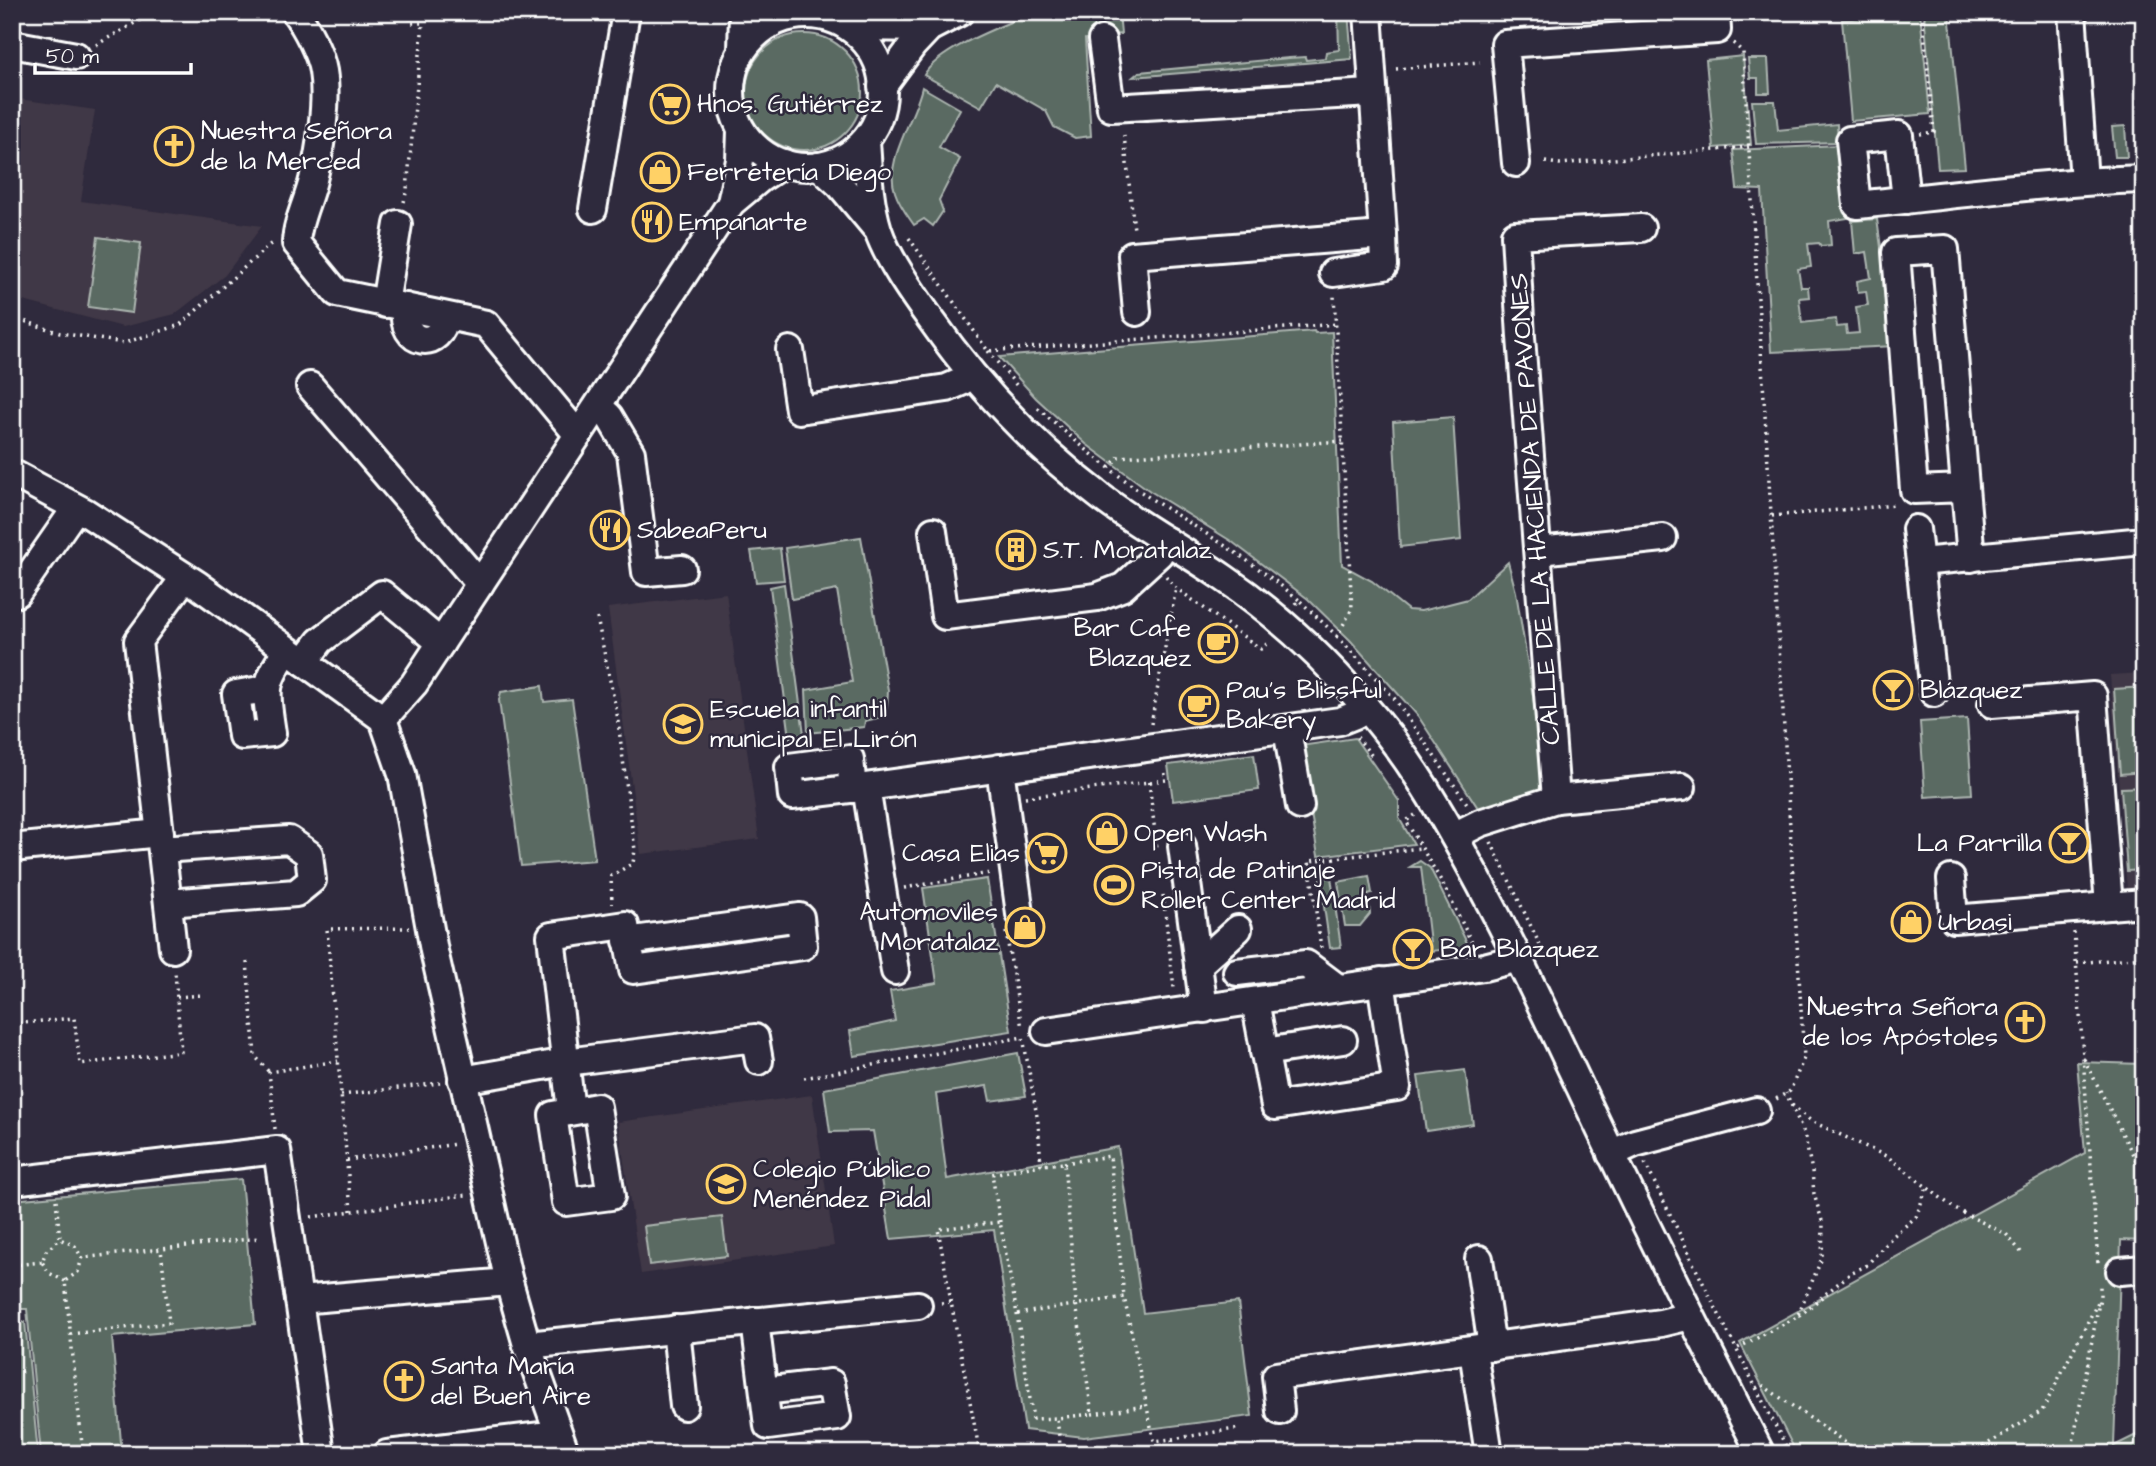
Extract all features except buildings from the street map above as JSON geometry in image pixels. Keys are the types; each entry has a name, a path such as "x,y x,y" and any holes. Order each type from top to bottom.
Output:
{"street":[{"path":"295,12 306,27 323,70 322,131 313,181 296,232 296,243 337,293 486,324 578,435"},
{"path":"593,209 626,12"},
{"path":"742,51 743,12"},
{"path":"882,87 929,28 960,12"},
{"path":"1333,273 1384,266 1368,12"},
{"path":"2072,12 2084,181"},
{"path":"804,13 822,16 849,27 863,38 874,54 882,87 882,104 866,141 853,154 837,163 819,166 784,163 763,152 741,131 734,116 730,93 734,66 755,33 787,16 804,13"},
{"path":"1516,163 1505,44 1717,21"},
{"path":"849,27 929,28"},
{"path":"1102,40 1111,108 1373,93"},
{"path":"12,44 76,56"},
{"path":"731,203 740,160 741,131"},
{"path":"1906,200 1899,135 1850,140 1857,205 1906,200 2084,181 2144,179"},
{"path":"866,141 871,197 878,231"},
{"path":"383,719 414,684 731,203 784,163"},
{"path":"819,166 839,184 878,231 917,300 971,373 1003,409 1103,499 1226,579 1276,632 1321,657 1407,757 1454,836 1519,958 1690,1316 1761,1454"},
{"path":"395,305 398,224"},
{"name":"CALLE DE LA HACIENDA DE PAVONES","path":"1556,799 1521,337 1516,235 1641,228"},
{"path":"1137,312 1132,255 1383,235"},
{"path":"1965,488 1914,491 1896,253 1945,249 1971,558"},
{"path":"790,350 799,410 947,388 961,382 971,373"},
{"path":"310,386 480,584"},
{"path":"598,406 609,416 631,453 646,572 681,569"},
{"path":"12,473 76,508 184,577 383,719 402,774 462,1080 509,1282 527,1345 562,1444 387,1454"},
{"path":"12,593 17,593 76,508"},
{"path":"1916,529 1934,693"},
{"path":"933,531 945,616 1097,597 1123,587 1148,564 1167,541"},
{"path":"1539,551 1662,538"},
{"path":"1920,562 2144,541"},
{"path":"173,948 138,641 184,577"},
{"path":"266,689 272,671 320,641 382,594 441,643"},
{"path":"1992,704 2093,696 2109,906"},
{"path":"895,971 860,788 1340,721 1354,716 1366,707"},
{"path":"1287,729 1300,806"},
{"path":"1000,768 1020,914"},
{"path":"1454,836 1480,823 1556,799 1682,787"},
{"path":"12,848 161,841 289,840 309,854 312,880 296,893 168,903"},
{"path":"1182,846 1204,1009"},
{"path":"1951,879 1955,919 2144,903"},
{"path":"570,1111 551,936 619,934 800,917 803,946 633,970 619,934"},
{"path":"1198,965 1238,929"},
{"path":"1046,1031 1484,967 1519,958"},
{"path":"1237,972 1306,964 1338,988"},
{"path":"1255,1001 1275,1106 1397,1087 1381,981"},
{"path":"462,1080 566,1062 755,1038 759,1061"},
{"path":"1264,1052 1343,1040"},
{"path":"1611,1154 1635,1143 1756,1111"},
{"path":"12,1181 277,1150 321,1454"},
{"path":"1479,1259 1489,1454"},
{"path":"299,1300 509,1282"},
{"path":"527,1345 918,1305"},
{"path":"1280,1411 1276,1376 1482,1349 1661,1323 1690,1316"},
{"path":"755,1321 764,1391"},
{"path":"676,1329 684,1406"}],"path":[{"path":"76,56 154,12"},
{"path":"407,189 423,23 410,23 410,12"},
{"path":"1899,135 1934,132 1922,12"},
{"path":"1717,21 1743,52 1804,1058 1790,1091 1756,1111"},
{"path":"1396,69 1480,62"},
{"path":"1124,135 1134,230"},
{"path":"1545,162 1559,164 1749,147"},
{"path":"12,317 60,333 124,343 180,325 268,248 283,228 296,232"},
{"path":"907,236 988,351 1023,392"},
{"path":"1030,400 1109,468 1155,501 1225,543 1266,572 1337,636 1352,609 1333,273"},
{"path":"988,351 1337,324"},
{"path":"1109,468 1118,457 1343,441"},
{"path":"1772,516 1899,505"},
{"path":"1148,564 1163,573 1176,588 1261,649 1299,600"},
{"path":"1151,724 1176,588"},
{"path":"597,618 617,714 635,850 633,863 611,876 619,934"},
{"path":"1415,815 1406,821 1443,884 1484,967"},
{"path":"1322,955 1309,861 1421,848"},
{"path":"894,890 996,872"},
{"path":"1971,1454 2042,1411 2115,1274 2083,1057 2072,909"},
{"path":"351,1212 327,929 430,927"},
{"path":"12,1024 74,1018 80,1064 181,1052 173,948"},
{"path":"2077,963 2144,957"},
{"path":"247,962 255,1056 269,1072 277,1150"},
{"path":"177,997 202,995"},
{"path":"804,1078 1023,1037 1038,1122 1041,1165"},
{"path":"2083,1057 2144,1176"},
{"path":"269,1072 338,1061"},
{"path":"341,1095 462,1080"},
{"path":"1786,1093 1804,1133 1814,1194 1823,1224 1822,1258 1797,1317"},
{"path":"1790,1103 1811,1121 1888,1157 1955,1209 2006,1234 2021,1252"},
{"path":"347,1160 477,1141"},
{"path":"1145,1406 1033,1419 992,1174 1110,1156 1125,1297 1154,1441 1241,1429"},
{"path":"1064,1163 1076,1303 1092,1414"},
{"path":"54,1176 60,1239"},
{"path":"1738,1348 1797,1317 1852,1272 1866,1266 1893,1236 1916,1217 1927,1187"},
{"path":"288,1220 489,1192"},
{"path":"980,1454 938,1229 1000,1222"},
{"path":"82,1258 259,1238"},
{"path":"60,1239 75,1246 82,1258 78,1272 65,1280"},
{"path":"42,1262 46,1251 60,1239"},
{"path":"12,1241 18,1315 12,1316"},
{"path":"70,1334 169,1323 162,1248"},
{"path":"1667,1268 1691,1257 1790,1454"},
{"path":"15,1265 42,1262"},
{"path":"42,1262 49,1273 65,1280"},
{"path":"65,1280 83,1454"},
{"path":"1017,1314 1125,1297"},
{"path":"2071,1454 2101,1297"},
{"path":"918,1305 951,1302"},
{"path":"1756,1388 1762,1385 1861,1454"},
{"path":"1057,1418 1061,1454"},
{"path":"1172,1439 1175,1454"}],"shaded area":[{"path":"12,98 95,110 81,201 262,226 225,275 175,314 123,327 12,298"},
{"name":"Escuela infantil municipal El Lirón","path":"726,593 759,839 641,854 608,608"},
{"path":"2144,673 2144,888 2127,889 2110,675"},
{"name":"Colegio Público Menéndez Pidal","path":"812,1095 834,1246 641,1274 618,1122"}],"green space":[{"path":"1034,12 1119,12 1121,34 1085,39 1091,136 1075,138 1054,127 1046,111 996,82 981,107 924,75 932,65 958,47"},
{"path":"1338,12 1348,12 1352,59 1133,77 1139,72 1289,58 1325,58 1326,52 1339,50"},
{"path":"1920,12 1930,114 1851,121 1842,20"},
{"path":"1924,12 1949,12 1965,168 1938,169"},
{"path":"804,34 826,38 845,51 858,70 862,92 858,114 845,133 826,146 804,150 782,146 763,133 750,114 746,92 750,70 763,51 782,38"},
{"path":"1743,56 1751,145 1714,148 1706,60"},
{"path":"1748,59 1768,59 1770,93 1758,93 1758,78 1750,78"},
{"path":"922,87 960,109 939,147 960,159 939,200 943,211 933,226 924,219 914,225 903,210 893,180 897,153"},
{"path":"1752,101 1775,101 1778,130 1837,124 1838,142 1756,144"},
{"path":"2125,126 2127,157 2115,157 2112,127"},
{"path":"1839,145 1848,218 1829,221 1831,245 1808,244 1811,267 1798,269 1801,287 1808,287 1809,297 1799,298 1802,323 1836,319 1837,327 1846,326 1847,334 1859,333 1856,307 1868,305 1866,291 1858,292 1857,281 1871,278 1867,252 1855,254 1852,221 1877,219 1895,346 1771,352 1762,190 1737,189 1733,150"},
{"path":"98,237 141,243 132,313 88,307"},
{"path":"1314,331 1332,332 1342,565 1372,581 1408,610 1421,611 1468,599 1508,562 1516,592 1547,782 1538,796 1480,811 1418,716 1350,640 1308,599 1231,541 1150,491 1086,444 1036,398 999,357"},
{"path":"1453,417 1461,540 1400,547 1393,422"},
{"path":"861,537 888,690 887,708 881,717 865,721 864,727 808,733 806,690 852,682 837,590 792,599 785,548"},
{"path":"780,548 784,580 756,582 751,551"},
{"path":"784,584 804,734 790,738 770,587"},
{"path":"542,686 544,702 572,699 595,860 521,866 499,700 501,692"},
{"path":"2144,687 2144,772 2120,774 2114,689"},
{"path":"1967,719 1972,794 1925,797 1920,722"},
{"path":"1355,738 1399,801 1399,818 1414,844 1318,856 1300,746"},
{"path":"1254,754 1259,790 1173,801 1168,765"},
{"path":"2144,787 2144,870 2127,871 2121,788"},
{"path":"1420,861 1430,868 1469,947 1431,951 1421,867 1410,867"},
{"path":"1369,876 1372,893 1368,894 1370,914 1360,926 1345,926 1338,882"},
{"path":"1331,877 1341,947 1330,948 1320,879"},
{"path":"987,879 1011,1031 854,1056 850,1031 895,1021 890,991 937,983 923,888"},
{"path":"1018,1053 1026,1096 990,1101 987,1086 936,1094 947,1179 1118,1147 1143,1313 1238,1302 1252,1416 1084,1437 1025,1430 994,1230 891,1239 873,1131 830,1132 824,1089"},
{"path":"2077,1062 2143,1064 2144,1068 2144,1241 2121,1240 2114,1446 2144,1431 2144,1454 1797,1454 1740,1343 2085,1153"},
{"path":"1465,1070 1473,1124 1426,1131 1418,1076"},
{"path":"241,1179 255,1324 112,1337 122,1454 41,1454 27,1309 13,1309 12,1200"},
{"path":"722,1217 727,1256 649,1265 644,1226"},
{"path":"25,1322 38,1454 12,1454 12,1323"}],"place":[{"name":"Hnos. Gutiérrez","path":"670,104"},
{"name":"Nuestra Señora de la Merced","path":"174,146"},
{"name":"Ferretería Diego","path":"660,172"},
{"name":"Empanarte","path":"652,222"},
{"name":"SabeaPeru","path":"610,530"},
{"name":"S.T. Moratalaz","path":"1016,550"},
{"name":"Bar Cafe Blazquez","path":"1218,643"},
{"name":"Blázquez","path":"1893,690"},
{"name":"Pau's Blissful Bakery","path":"1199,705"},
{"name":"Escuela infantil municipal El Lirón","path":"683,724"},
{"name":"Open Wash","path":"1107,833"},
{"name":"La Parrilla","path":"2069,843"},
{"name":"Casa Elias","path":"1047,853"},
{"name":"Pista de Patinaje Roller Center Madrid","path":"1114,885"},
{"name":"Urbasi","path":"1911,922"},
{"name":"Automoviles Moratalaz","path":"1025,927"},
{"name":"Bar Blazquez","path":"1413,949"},
{"name":"Nuestra Señora de los Apóstoles","path":"2025,1022"},
{"name":"Colegio Público Menéndez Pidal","path":"726,1184"},
{"name":"Santa María del Buen Aire","path":"404,1381"}]}
